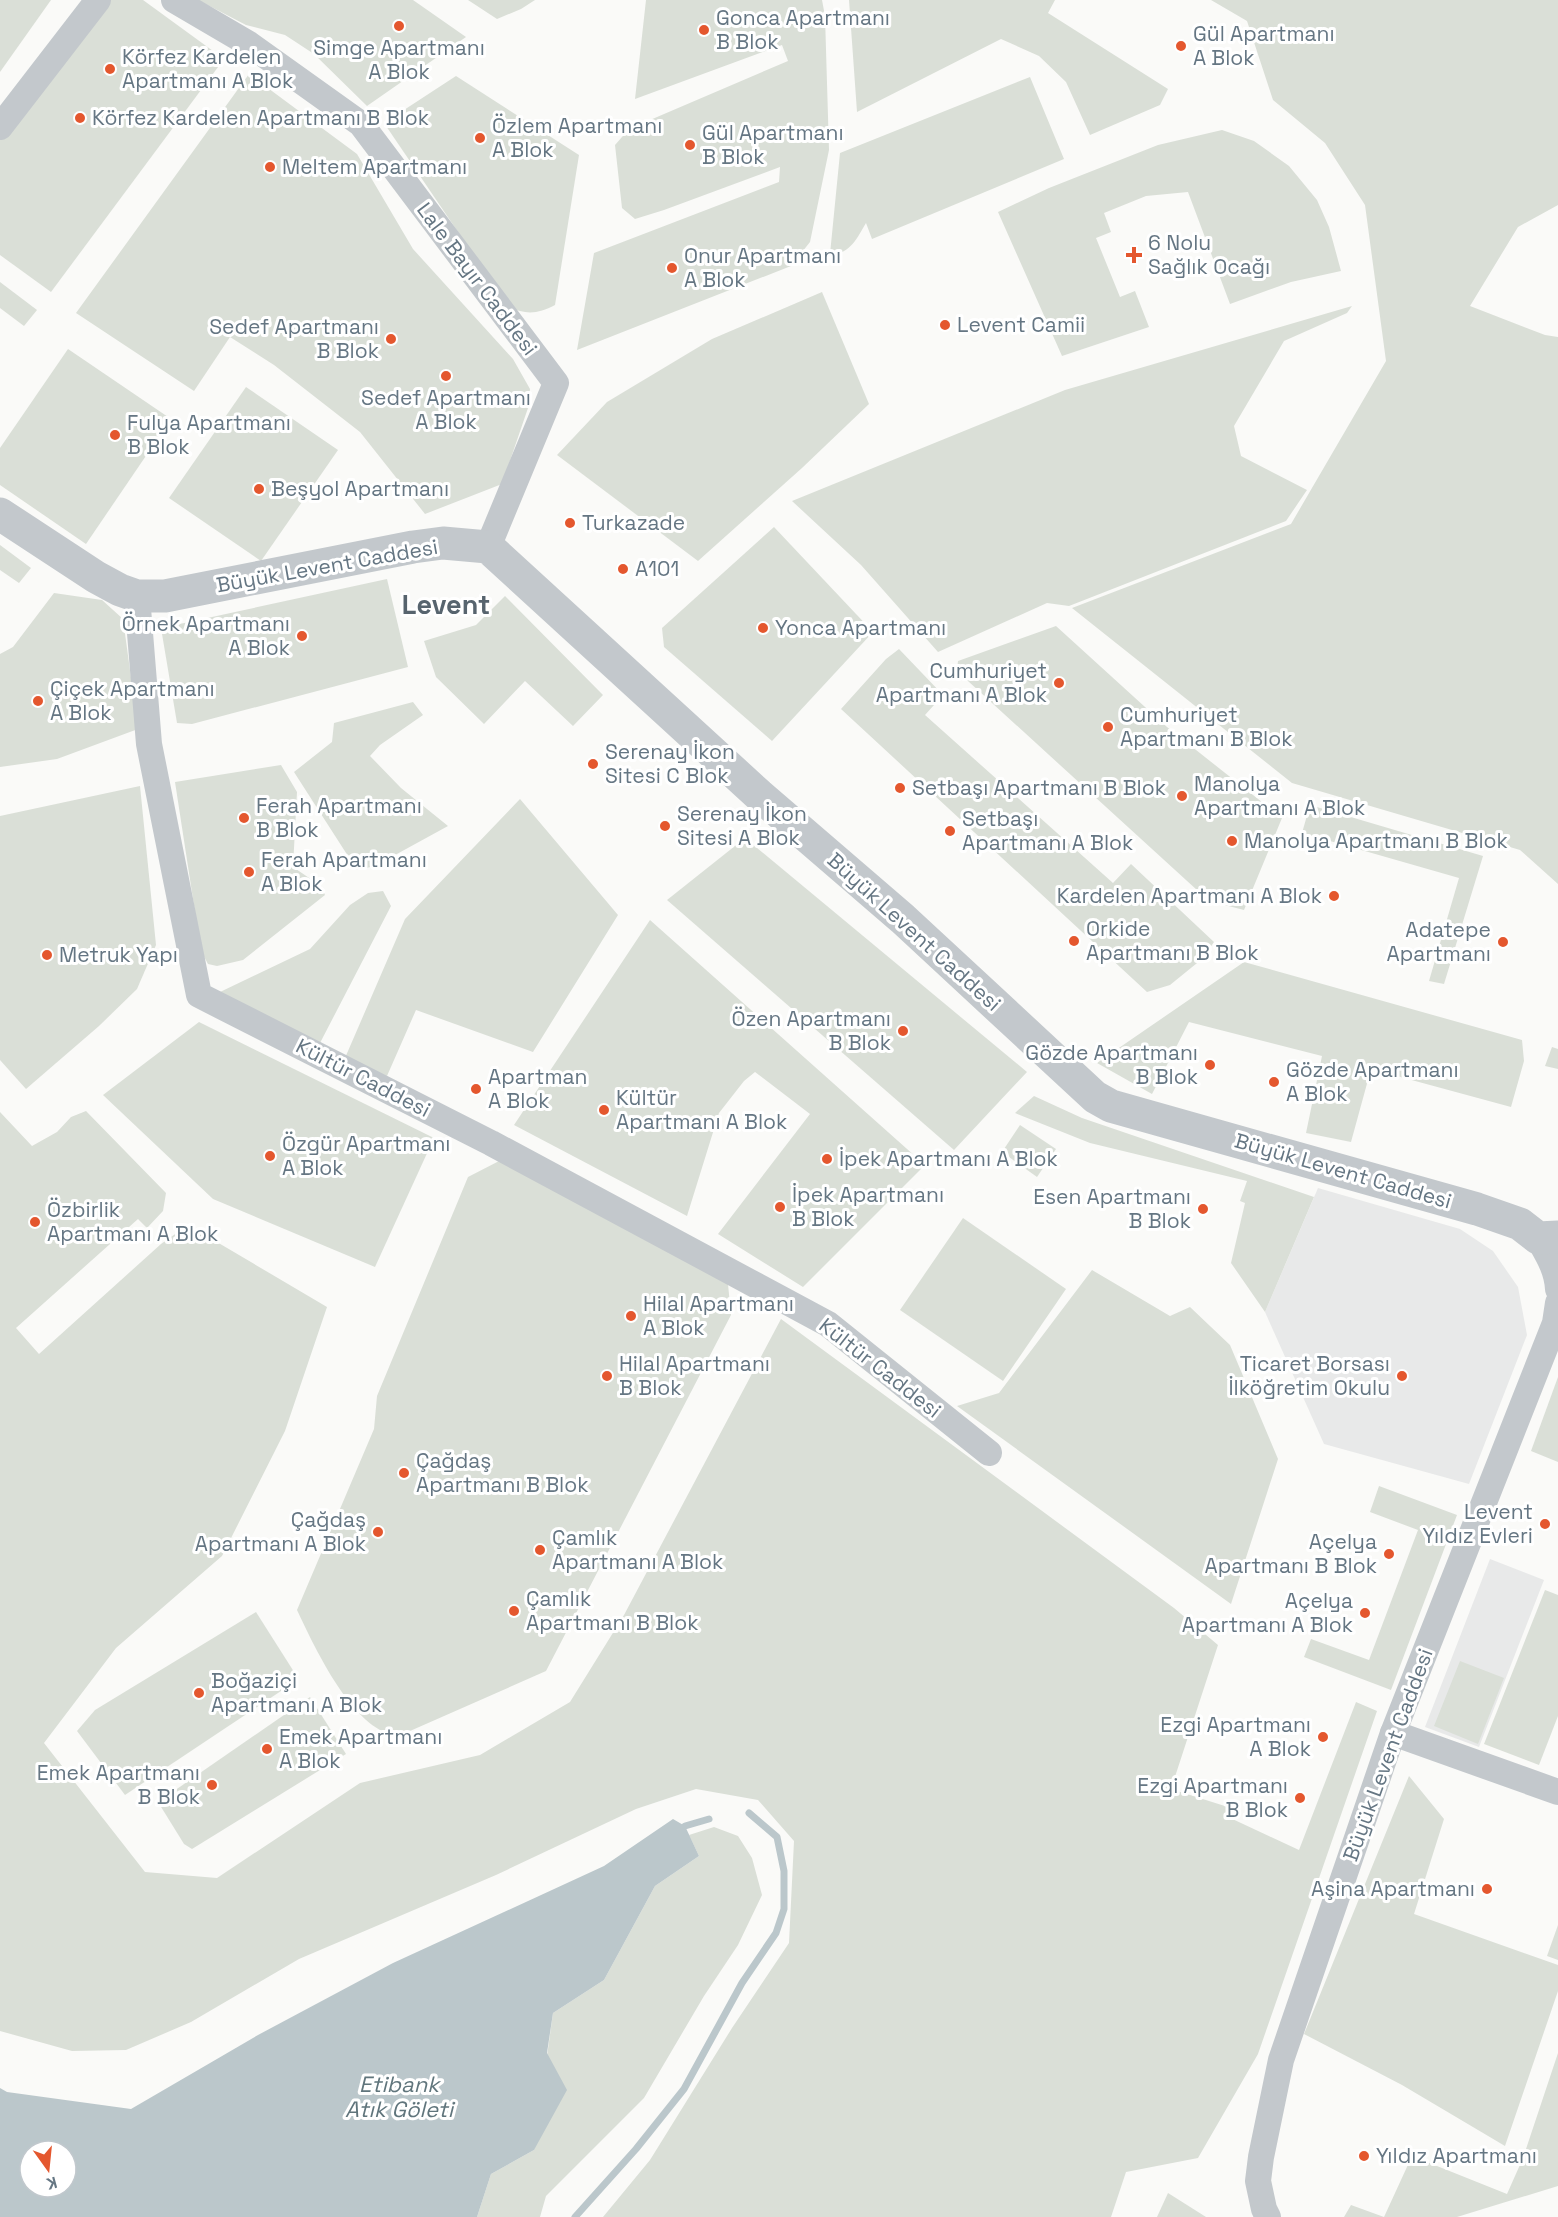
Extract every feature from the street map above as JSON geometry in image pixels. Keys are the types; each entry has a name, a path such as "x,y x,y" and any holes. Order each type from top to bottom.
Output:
{"street":[{"path":"0,128 98,0"},
{"name":"Lale Bayır Caddesi","path":"174,0 249,44 361,124 556,383 488,547"},
{"name":"Büyük Levent Caddesi","path":"0,514 96,577 137,596 165,596 413,547 443,543 488,547 759,795 903,919 1095,1097 1111,1106 1477,1209 1520,1224 1548,1237 1558,1288"},
{"name":"Kültür Caddesi","path":"137,596 149,744 200,995 491,1143 828,1324 989,1454"},
{"name":"Büyük Levent Caddesi","path":"1268,2217 1258,2181 1281,2060 1393,1733 1555,1323 1558,1303"},
{"path":"1393,1733 1558,1792"}],"shaded area":[{"path":"0,0 51,0 0,72"},
{"path":"104,0 143,0 224,59 51,292 0,255 0,140"},
{"path":"198,0 413,0 466,37 367,106 314,54 285,35 246,25"},
{"path":"468,0 535,0 497,19"},
{"path":"646,0 822,0 825,16 829,150 810,242 791,266 577,350 594,253 779,182 780,167 635,219 622,208 615,145 629,129 788,61 782,45 635,99"},
{"path":"849,0 1055,0 1048,13 1168,89 1160,105 1090,135 1066,82 1039,56 1001,39 857,112"},
{"path":"1211,0 1558,0 1558,205 1518,227 1470,306 1545,335 1558,337 1558,884 1520,850 1292,783 1072,608 1291,524 1386,361 1365,205 1325,143 1273,100 1247,21"},
{"path":"249,74 357,154 413,249 513,359 530,389 528,408 502,484 425,514 360,432 274,365 230,337 194,391 76,313"},
{"path":"456,76 579,155 555,305 549,308 527,312 509,307 384,123"},
{"path":"1030,77 1064,159 872,239 866,223 848,249 837,254 830,254 840,153"},
{"path":"1222,130 1254,141 1289,166 1317,200 1329,227 1341,271 1291,282 1230,304 1188,192 1146,196 1104,213 1111,232 1096,238 1120,297 1135,291 1149,327 1062,356 998,212 1049,188 1158,145"},
{"path":"0,282 37,310 24,326 0,308"},
{"path":"822,292 869,404 802,468 698,561 557,455 607,402 712,339"},
{"path":"1352,306 1347,313 1284,341 1234,426 1241,456 1307,490 1286,521 1069,606 1047,603 938,652 861,565 792,501 1065,390"},
{"path":"68,349 171,419 86,544 0,485 0,448"},
{"path":"246,387 338,450 261,561 169,498"},
{"path":"774,527 873,632 772,741 664,647 662,628"},
{"path":"0,545 31,568 19,583 0,570"},
{"path":"387,579 408,667 192,724 177,723 161,628"},
{"path":"54,593 102,600 123,619 138,729 57,759 0,767 0,654 13,647"},
{"path":"505,596 603,695 573,726 525,681 484,724 436,677 424,641 476,625"},
{"path":"1056,626 1167,727 1282,818 1244,910 1209,901 957,671 958,661"},
{"path":"899,649 943,695 925,715 1113,883 1131,864 1214,942 1202,959 1170,985 1147,992 841,709 886,659"},
{"path":"413,702 423,715 380,745 370,756 401,788 448,826 375,866 357,870 294,772 332,742 334,723"},
{"path":"281,765 297,792 293,867 321,886 325,895 243,960 217,966 208,964 201,951 175,782"},
{"path":"140,786 156,945 137,989 99,1026 26,1089 0,1060 0,816"},
{"path":"520,799 618,915 533,1052 416,1010 387,1076 345,1058 405,919"},
{"path":"1310,805 1483,856 1444,984 1429,981 1459,878 1302,833"},
{"path":"745,838 1027,1072 954,1150 667,900"},
{"path":"383,891 391,906 320,1043 220,992 310,949 350,905 368,893"},
{"path":"650,920 925,1165 803,1287 718,1234 810,1114 755,1072 744,1081 719,1113 687,1216 514,1125"},
{"path":"1244,962 1522,1040 1524,1061 1511,1107 1371,1069 1351,1142 1306,1133 1322,1056 1189,1022 1152,1094 1097,1063"},
{"path":"199,1022 434,1138 375,1267 213,1199 103,1095"},
{"path":"1552,1047 1558,1049 1558,1069 1545,1066"},
{"path":"1034,1096 1082,1118 1314,1197 1265,1312 1231,1263 1245,1203 1240,1201 1247,1181 1090,1143 1015,1113"},
{"path":"86,1111 166,1193 163,1211 147,1228 138,1219 16,1328 39,1354 161,1244 188,1225 327,1307 285,1431 222,1556 116,1648 44,1743 145,1872 217,1878 360,1783 480,1755 570,1702 624,1615 781,1319 1174,1608 1218,1645 1171,1789 1228,1807 1226,1816 1299,1850 1356,1702 1377,1711 1258,2054 1198,2158 1126,2172 1111,2217 603,2217 650,2160 732,2028 789,1943 794,1841 758,1800 696,1789 636,1809 496,1875 299,1959 191,2022 126,2050 72,2051 0,2031 0,1112 32,1146 57,1132 71,1117"},
{"path":"1020,1125 1056,1149 1037,1177 1002,1152"},
{"path":"503,1159 728,1284 731,1315 546,1671 410,1731 389,1734 373,1725 359,1713 346,1697 323,1661 297,1610 374,1429 377,1396 468,1177"},
{"name":"Ticaret Borsası İlköğretim Okulu","path":"1318,1188 1460,1229 1493,1251 1518,1287 1527,1335 1469,1484 1324,1444 1265,1312"},
{"path":"963,1218 1066,1289 1003,1381 900,1310"},
{"path":"1092,1270 1170,1316 1190,1307 1230,1345 1278,1459 1231,1604 957,1406 999,1393"},
{"path":"1558,1377 1558,1462 1531,1451"},
{"path":"1379,1486 1457,1515 1391,1690 1304,1657 1311,1639 1369,1660 1418,1530 1370,1512"},
{"path":"1490,1559 1544,1580 1479,1747 1425,1727"},
{"path":"1545,1590 1558,1595 1558,1716 1539,1765 1484,1744"},
{"path":"256,1612 296,1675 293,1683 125,1795 77,1731 95,1710"},
{"path":"1460,1661 1504,1678 1478,1744 1434,1726"},
{"path":"310,1697 346,1754 192,1849 184,1844 158,1802"},
{"path":"1409,1776 1444,1819 1414,1914 1558,1965 1558,1991 1505,2146 1402,2085 1304,2034"},
{"path":"714,1827 738,1836 752,1858 762,1895 738,1945 704,1996 644,2098 546,2196 540,2217 477,2217 491,2174 534,2150 553,2013 604,1980 655,1886 699,1856 689,1835"},
{"path":"1558,1925 1558,1960 1547,1956"},
{"path":"1558,2053 1558,2186 1457,2217 1384,2217 1412,2156 1507,2194 1523,2158"},
{"path":"1168,2193 1206,2217 1157,2217"},
{"path":"1351,2205 1384,2217 1344,2217"}],"water":[{"name":"Etibank Atık Göleti","path":"673,1819 685,1826 699,1856 655,1886 604,1980 553,2013 547,2053 567,2090 534,2150 491,2174 477,2217 0,2217 0,2088 7,2092 131,2109 258,2035 393,1963 604,1866"}],"waterway":[{"path":"575,2217 636,2149 684,2089 742,1983 776,1933 784,1909 784,1871 777,1837 749,1813"},
{"path":"685,1826 709,1819"}],"place":[{"name":"Simge Apartmanı A Blok","path":"399,26"},
{"name":"Gonca Apartmanı B Blok","path":"704,30"},
{"name":"Gül Apartmanı A Blok","path":"1181,46"},
{"name":"Körfez Kardelen Apartmanı A Blok","path":"110,69"},
{"name":"Körfez Kardelen Apartmanı B Blok","path":"80,118"},
{"name":"Özlem Apartmanı A Blok","path":"480,138"},
{"name":"Gül Apartmanı B Blok","path":"690,145"},
{"name":"Meltem Apartmanı","path":"270,167"},
{"name":"6 Nolu Sağlık Ocağı","path":"1134,255"},
{"name":"Onur Apartmanı A Blok","path":"672,268"},
{"name":"Levent Camii","path":"945,325"},
{"name":"Sedef Apartmanı B Blok","path":"391,339"},
{"name":"Sedef Apartmanı A Blok","path":"446,376"},
{"name":"Fulya Apartmanı B Blok","path":"115,435"},
{"name":"Beşyol Apartmanı","path":"259,489"},
{"name":"Turkazade","path":"570,523"},
{"name":"A101","path":"623,569"},
{"name":"Yonca Apartmanı","path":"763,628"},
{"name":"Örnek Apartmanı A Blok","path":"302,636"},
{"name":"Cumhuriyet Apartmanı A Blok","path":"1059,683"},
{"name":"Çiçek Apartmanı A Blok","path":"38,701"},
{"name":"Cumhuriyet Apartmanı B Blok","path":"1108,727"},
{"name":"Serenay İkon Sitesi C Blok","path":"593,764"},
{"name":"Setbaşı Apartmanı B Blok","path":"900,788"},
{"name":"Manolya Apartmanı A Blok","path":"1182,796"},
{"name":"Ferah Apartmanı B Blok","path":"244,818"},
{"name":"Serenay İkon Sitesi A Blok","path":"665,826"},
{"name":"Setbaşı Apartmanı A Blok","path":"950,831"},
{"name":"Manolya Apartmanı B Blok","path":"1232,841"},
{"name":"Ferah Apartmanı A Blok","path":"249,872"},
{"name":"Kardelen Apartmanı A Blok","path":"1334,896"},
{"name":"Orkide Apartmanı B Blok","path":"1074,941"},
{"name":"Adatepe Apartmanı","path":"1503,942"},
{"name":"Metruk Yapı","path":"47,955"},
{"name":"Özen Apartmanı B Blok","path":"903,1031"},
{"name":"Gözde Apartmanı B Blok","path":"1210,1065"},
{"name":"Gözde Apartmanı A Blok","path":"1274,1082"},
{"name":"Apartman A Blok","path":"476,1089"},
{"name":"Kültür Apartmanı A Blok","path":"604,1110"},
{"name":"Özgür Apartmanı A Blok","path":"270,1156"},
{"name":"İpek Apartmanı A Blok","path":"827,1159"},
{"name":"İpek Apartmanı B Blok","path":"780,1207"},
{"name":"Esen Apartmanı B Blok","path":"1203,1209"},
{"name":"Özbirlik Apartmanı A Blok","path":"35,1222"},
{"name":"Hilal Apartmanı A Blok","path":"631,1316"},
{"name":"Hilal Apartmanı B Blok","path":"607,1376"},
{"name":"Ticaret Borsası İlköğretim Okulu","path":"1402,1376"},
{"name":"Çağdaş Apartmanı B Blok","path":"404,1473"},
{"name":"Levent Yıldız Evleri","path":"1545,1524"},
{"name":"Çağdaş Apartmanı A Blok","path":"378,1532"},
{"name":"Çamlık Apartmanı A Blok","path":"540,1550"},
{"name":"Açelya Apartmanı B Blok","path":"1389,1554"},
{"name":"Çamlık Apartmanı B Blok","path":"514,1611"},
{"name":"Açelya Apartmanı A Blok","path":"1365,1613"},
{"name":"Boğaziçi Apartmanı A Blok","path":"199,1693"},
{"name":"Ezgi Apartmanı A Blok","path":"1323,1737"},
{"name":"Emek Apartmanı A Blok","path":"267,1749"},
{"name":"Emek Apartmanı B Blok","path":"212,1785"},
{"name":"Ezgi Apartmanı B Blok","path":"1300,1798"},
{"name":"Aşina Apartmanı","path":"1487,1889"},
{"name":"Yıldız Apartmanı","path":"1364,2156"}],"district":[{"name":"Levent","path":"446,605"}]}
